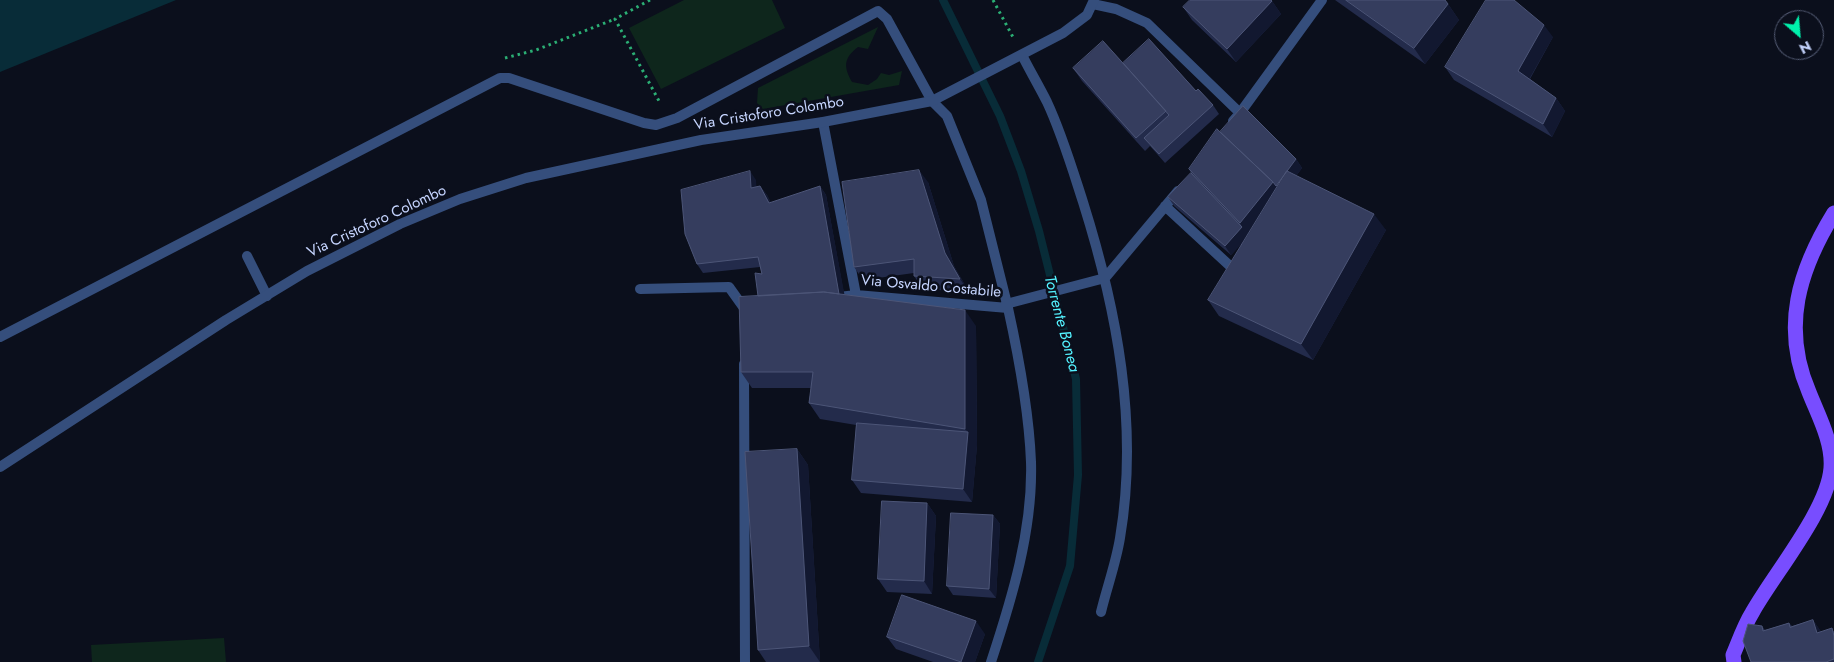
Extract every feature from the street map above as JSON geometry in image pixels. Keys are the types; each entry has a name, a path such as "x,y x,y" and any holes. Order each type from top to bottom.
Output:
{"main road":[{"path":"1734,662 1733,655 1752,613 1808,525 1828,481 1832,467 1825,431 1800,372 1795,328 1800,282 1816,242 1834,213"}],"street":[{"path":"1227,128 1322,0"},
{"name":"Via Cristoforo Colombo","path":"0,467 226,320 307,271 400,224 460,199 526,178 701,140 823,122 932,101 1022,55 1078,23 1087,16 1093,2"},
{"path":"1093,2 1116,9 1147,23 1240,113"},
{"name":"Via Osvaldo Costabile","path":"0,337 500,78 508,78 644,123 656,125 677,118 878,11 887,19 932,101 947,116 981,200 1007,306 856,295 828,298"},
{"path":"1022,55 1047,103 1072,169 1105,278 1122,365 1127,417 1120,538 1101,612"},
{"path":"823,122 856,295"},
{"path":"991,662 1006,614 1028,521 1031,462 1021,368 1007,306 1105,278 1184,183"},
{"path":"1165,206 1230,266"},
{"path":"247,256 267,296"},
{"path":"640,289 729,287 747,311"},
{"path":"744,358 745,662"}],"path":[{"path":"650,0 615,19 659,101"},
{"path":"993,0 1022,55"}],"green space":[{"path":"684,0 772,0 785,28 661,89 629,28"},
{"path":"878,27 868,49 858,47 850,55 846,63 847,71 852,82 868,85 877,79 881,73 889,75 902,71 899,85 763,109 757,103 758,88"},
{"path":"224,638 226,662 92,662 91,645"}],"water":[{"path":"0,0 176,0 0,72"}],"building":[{"path":"1190,0 1272,1 1227,49 1183,7"},
{"path":"1346,0 1445,0 1448,4 1414,48"},
{"path":"1486,0 1514,0 1544,25 1518,71 1556,98 1543,124 1445,67"},
{"path":"1149,39 1196,91 1198,89 1213,105 1159,154 1144,138 1169,115 1123,63"},
{"path":"1103,41 1166,111 1136,138 1073,68"},
{"path":"1243,106 1296,159 1276,186 1220,132"},
{"path":"1217,129 1273,182 1240,223 1189,169"},
{"path":"919,170 945,253 960,279 914,276 914,259 854,267 842,182"},
{"path":"750,171 751,188 760,186 769,203 820,186 839,294 824,292 758,296 755,273 762,274 758,257 697,264 685,234 681,190"},
{"path":"1287,171 1374,214 1301,344 1208,300"},
{"path":"1191,173 1242,227 1225,246 1168,197"},
{"path":"824,292 965,310 965,429 809,403 813,372 741,372 739,297"},
{"path":"857,423 968,432 963,489 852,480"},
{"path":"797,449 809,646 758,650 745,452"},
{"path":"882,501 927,503 924,581 878,579"},
{"path":"951,513 993,515 989,589 947,586"},
{"path":"902,595 976,621 961,662 887,637"},
{"path":"1813,620 1817,633 1832,628 1834,659 1826,662 1751,662 1743,641 1748,624 1762,626 1763,631 1789,623 1790,627"}],"waterway":[{"name":"Torrente Bonea","path":"943,0 1000,116 1021,171 1039,231 1076,379 1078,475 1070,566 1038,662"}]}
